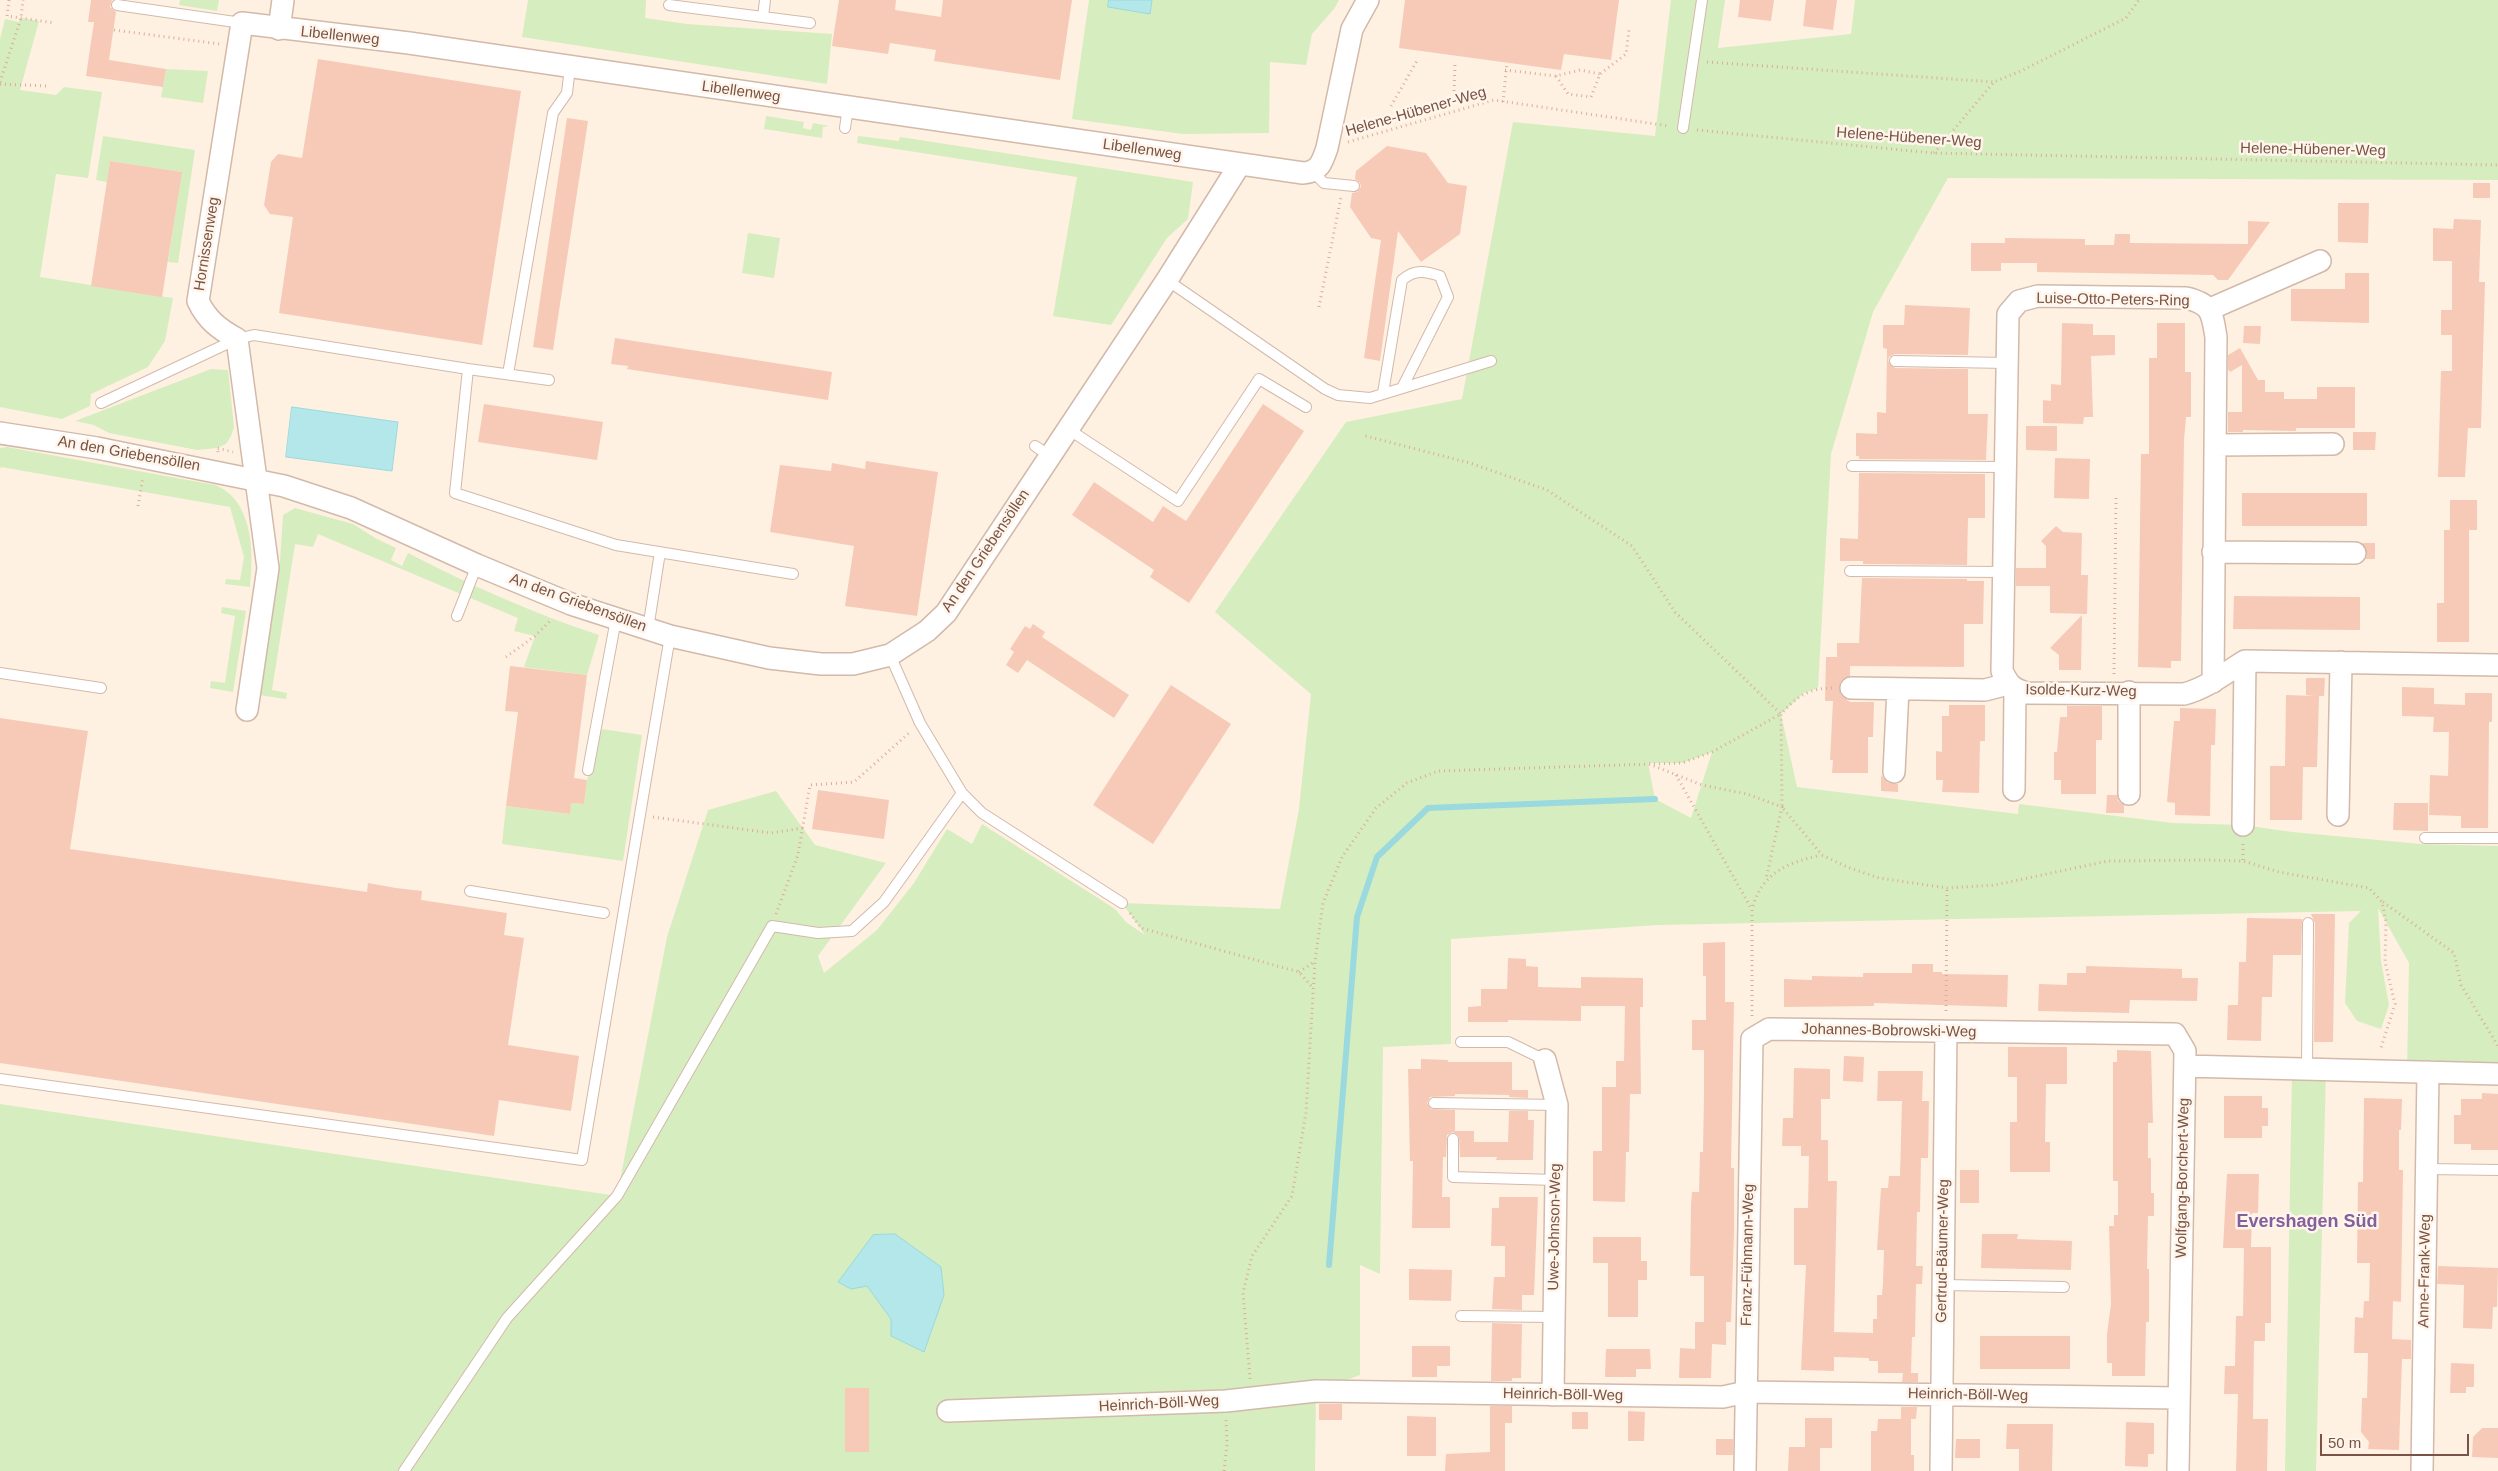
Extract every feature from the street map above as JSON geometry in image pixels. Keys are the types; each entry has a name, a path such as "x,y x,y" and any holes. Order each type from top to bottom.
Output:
{"street":[{"path":"279,29 283,0"},
{"path":"1240,164 1303,174 1313,172 1322,165 1328,148 1352,29 1368,0"},
{"name":"Libellenweg","path":"242,23 279,29 409,43 1240,164"},
{"name":"Hornissenweg","path":"237,339 220,330 206,316 198,302 242,23"},
{"name":"An den Griebensöllen","path":"0,432 256,478 351,508 477,565 572,604 670,636 769,658 822,664 853,664 890,655 927,631 946,613 1043,451 1068,429 1167,280 1240,164"},
{"name":"Luise-Otto-Peters-Ring","path":"2210,310 2320,261"},
{"name":"Luise-Otto-Peters-Ring","path":"2014,790 2012,687 2002,671 2008,314 2019,301 2038,296 2186,298 2201,302 2210,310 2216,337 2213,682"},
{"path":"237,339 268,568 247,710"},
{"path":"2215,445 2333,444"},
{"path":"2213,552 2355,553"},
{"path":"2243,825 2245,661 2498,664"},
{"name":"Isolde-Kurz-Weg","path":"1852,688 1985,690 2012,687 2027,693 2122,692 2184,694 2199,690 2245,661"},
{"path":"2338,815 2340,662"},
{"path":"1894,772 1898,689"},
{"path":"2122,692 2129,794"},
{"name":"Johannes-Bobrowski-Weg","path":"1752,1039 1769,1029 2029,1032"},
{"name":"Gertrud-Bäumer-Weg","path":"1941,1471 1946,1032"},
{"name":"Wolfgang-Borchert-Weg","path":"2029,1032 2175,1034 2186,1051 2178,1471"},
{"name":"Franz-Fühmann-Weg","path":"1746,1471 1752,1039"},
{"name":"Uwe-Johnson-Weg","path":"1545,1060 1557,1105 1553,1395"},
{"path":"2186,1066 2498,1074"},
{"name":"Anne-Frank-Weg","path":"2422,1471 2428,1072"},
{"name":"Heinrich-Böll-Weg","path":"948,1411 1226,1401 1316,1391 1723,1397 1746,1392 2179,1398"}],"lane":[{"path":"763,17 765,0"},
{"path":"1683,128 1702,0"},
{"path":"117,5 242,23"},
{"path":"669,5 715,6 763,17 810,23"},
{"path":"508,374 553,113 567,92 570,67"},
{"path":"845,128 848,107"},
{"path":"1313,172 1324,183 1349,185"},
{"path":"1383,393 1402,280 1410,273 1425,271 1440,276 1448,297 1402,388"},
{"path":"1167,280 1324,390 1338,395 1370,398 1491,361"},
{"path":"101,403 237,339 254,335 548,380"},
{"path":"1895,361 2007,363"},
{"path":"468,369 455,493 616,545 793,574"},
{"path":"1068,429 1178,501 1259,379 1306,407"},
{"path":"1852,466 2006,467"},
{"path":"648,629 660,552"},
{"path":"457,616 477,565"},
{"path":"1850,571 2004,572"},
{"path":"588,770 616,619"},
{"path":"0,1079 582,1160 670,636"},
{"path":"890,655 920,723 962,793 982,814 1122,903"},
{"path":"0,673 101,688"},
{"path":"404,1471 507,1318 617,1196 772,926 818,933 852,931 884,902 962,793"},
{"path":"2425,838 2498,838"},
{"path":"470,891 604,913"},
{"path":"2307,1069 2308,923"},
{"path":"1461,1042 1508,1042 1545,1060"},
{"path":"1434,1103 1557,1105"},
{"path":"1453,1139 1453,1177 1556,1180"},
{"path":"2427,1169 2498,1170"},
{"path":"1943,1285 2064,1287"},
{"path":"1461,1316 1554,1317"}],"path":[{"path":"9,0 7,16 55,23"},
{"path":"23,0 21,18 0,83 47,86"},
{"path":"1693,60 1994,82 2024,70 2126,18 2139,0"},
{"path":"114,30 238,47"},
{"path":"1556,76 1568,94 1591,97 1600,74 1626,54 1629,30"},
{"path":"1391,106 1418,59"},
{"path":"1503,102 1507,63"},
{"path":"1454,91 1455,64"},
{"path":"1506,70 1556,76 1580,70 1600,74"},
{"path":"1934,153 1994,82"},
{"name":"Helene-Hübener-Weg","path":"1328,148 1494,100 1683,128 1934,153 2498,165"},
{"path":"1319,307 1349,185"},
{"path":"1362,435 1470,463 1547,490 1632,546 1676,612 1781,714 1782,807 1766,879 1756,894 1752,909 1752,1039"},
{"path":"138,506 143,472"},
{"path":"2116,495 2122,692"},
{"path":"506,657 535,636 552,619"},
{"path":"1252,1398 1244,1293 1252,1256 1292,1196 1306,1112 1315,961 1322,903 1342,857 1376,808 1407,783 1438,771 1682,763 1712,752 1781,714 1804,693 1818,688 1852,688"},
{"path":"772,926 798,855 810,785 854,782 920,723"},
{"path":"1648,764 1702,785 1746,794 1782,807 1822,855 1879,878 1947,888 1995,885 2108,861 2157,859 2243,861 2279,872 2369,888 2382,902 2454,953 2461,985 2498,1046"},
{"path":"1676,775 1752,909"},
{"path":"640,815 771,832 803,828"},
{"path":"1766,879 1801,860 1822,855"},
{"path":"1946,1032 1947,888"},
{"path":"2374,1071 2395,1004 2385,962 2386,921 2382,902"},
{"path":"1122,903 1141,928 1299,972 1314,988"},
{"path":"1299,972 1315,961"},
{"path":"1224,1471 1227,1444 1226,1401"}],"green space":[{"path":"180,0 219,0 217,11 179,5"},
{"path":"528,0 646,0 645,18 687,24 832,34 827,84 522,37"},
{"path":"1089,0 1339,0 1334,9 1312,34 1306,65 1270,62 1269,133 1183,134 1072,119"},
{"path":"1671,0 1725,0 1718,48 1851,34 1855,0 2498,0 2498,180 1948,178 1873,312 1831,454 1818,688 1804,693 1781,714 1797,787 2018,814 2019,804 2173,823 2243,825 2292,832 2421,844 2498,846 2498,1074 2407,1072 2409,963 2378,908 2381,961 2389,1005 2381,1029 2357,1021 2345,1003 2349,923 2361,911 1658,925 1451,939 1451,1044 1383,1047 1380,1274 1360,1265 1360,1375 1316,1391 1315,1471 0,1471 0,1104 617,1196 667,937 708,810 776,791 815,845 886,863 818,956 824,973 877,930 914,883 947,829 972,844 982,824 1115,909 1126,922 1145,935 1122,903 1280,909 1299,809 1311,694 1215,612 1346,422 1462,399 1513,122 1655,136","holes":["1712,752 1691,818 1655,799 1648,763 1682,763"]},
{"path":"21,18 39,21 20,90 56,95 64,87 102,92 88,178 56,174 40,277 173,298 165,341 148,367 91,394 90,406 62,419 0,407 0,39 5,19 19,22"},
{"path":"166,69 208,71 203,103 161,97"},
{"path":"766,116 804,122 803,128 811,130 813,123 829,126 823,127 822,138 764,129"},
{"path":"103,136 195,150 178,263 168,262 181,172 110,161 107,182 96,180"},
{"path":"858,136 899,141 900,137 1193,182 1188,219 1167,238 1111,325 1053,316 1077,177 857,143"},
{"path":"748,233 780,238 774,278 742,273"},
{"path":"211,369 228,370 234,427 226,444 217,448 197,450 109,433 94,425 75,421"},
{"path":"7,447 215,485 228,492 237,502 248,528 252,558 250,587 225,584 226,579 240,580 244,557 230,507 1,467 0,469 0,448"},
{"path":"295,508 353,524 375,538 396,548 391,560 402,566 408,553 502,598 599,635 587,675 524,667 535,636 514,631 518,618 318,534 313,547 295,544 272,690 287,693 286,699 259,695 280,561 283,515"},
{"path":"222,607 246,611 233,692 210,688 211,681 225,683 235,616 221,613"},
{"path":"602,729 642,735 623,861 502,844 506,806 569,814 571,803 584,804 587,780"},
{"path":"2292,1069 2326,1070 2316,1471 2285,1471"}],"water":[{"path":"1109,0 1152,0 1150,14 1108,7"},
{"path":"292,407 398,422 392,471 286,457"},
{"path":"895,1234 941,1267 944,1295 924,1352 891,1336 891,1319 867,1286 851,1289 838,1282 873,1235"}],"building":[{"path":"91,0 112,0 110,7 116,12 109,60 166,69 163,87 86,76 94,22 88,22"},
{"path":"839,0 896,0 895,10 941,17 943,0 1072,0 1060,80 934,61 936,50 890,43 888,54 832,46"},
{"path":"1405,0 1619,0 1611,60 1564,54 1561,70 1399,48"},
{"path":"1740,0 1774,0 1771,21 1738,17"},
{"path":"1806,0 1837,0 1833,30 1803,26"},
{"path":"318,59 521,91 482,345 279,313 293,217 270,214 264,205 271,162 278,154 302,158"},
{"path":"567,118 588,121 553,350 533,347"},
{"path":"1387,146 1426,153 1448,183 1467,186 1460,234 1421,262 1398,231 1380,361 1364,358 1381,240 1371,238 1350,207 1352,193 1357,192 1361,187 1360,183 1355,179 1356,171"},
{"path":"110,161 182,172 162,297 91,286"},
{"path":"2473,183 2490,183 2490,198 2473,198"},
{"path":"2338,203 2369,203 2368,243 2338,242"},
{"path":"2454,219 2481,220 2479,282 2485,282 2481,428 2468,428 2465,477 2438,477 2441,371 2452,371 2452,335 2441,335 2441,310 2452,310 2452,261 2433,261 2433,228 2453,229"},
{"path":"2248,221 2270,222 2228,280 2218,280 2213,275 2037,272 2037,263 2001,263 2001,271 1971,271 1971,243 2005,243 2005,238 2085,239 2085,245 2114,245 2115,234 2130,234 2130,243 2248,244"},
{"path":"2345,273 2369,273 2369,323 2291,321 2291,289 2345,289"},
{"path":"1905,305 1970,308 1968,355 1895,354 1889,357 1888,361 1895,368 1968,369 1968,414 1988,414 1986,460 1859,459 1859,456 1856,456 1856,433 1877,434 1877,412 1886,413 1887,349 1883,348 1883,325 1904,325"},
{"path":"2062,323 2093,324 2093,335 2115,335 2115,355 2091,356 2093,417 2084,417 2083,424 2043,423 2043,400 2051,401 2051,384 2061,385"},
{"path":"2157,323 2185,323 2185,372 2191,372 2191,417 2186,417 2184,440 2181,661 2171,661 2171,668 2138,667 2141,454 2149,454 2149,358 2157,358"},
{"path":"2244,326 2261,326 2260,344 2243,343"},
{"path":"615,338 832,372 828,400 627,369 628,366 611,364"},
{"path":"2240,348 2258,380 2265,380 2265,392 2284,392 2284,399 2317,399 2317,387 2355,387 2355,428 2296,428 2296,431 2243,430 2243,432 2228,432 2228,412 2242,412 2242,365 2230,372 2228,369 2228,355"},
{"path":"484,404 603,422 597,460 478,442"},
{"path":"1263,404 1304,431 1189,603 1150,577 1154,570 1072,515 1094,482 1153,522 1163,506 1186,521"},
{"path":"2026,426 2057,426 2057,451 2026,450"},
{"path":"2353,432 2376,432 2375,450 2353,450"},
{"path":"2055,458 2090,459 2089,499 2054,498"},
{"path":"866,461 938,472 917,616 845,606 854,546 770,532 780,465 831,471 832,463 865,469"},
{"path":"1859,473 1985,474 1985,518 1968,518 1967,565 1863,564 1863,561 1840,561 1840,538 1858,539"},
{"path":"2242,493 2367,493 2367,526 2242,526"},
{"path":"2450,500 2477,500 2477,530 2469,530 2469,642 2437,642 2437,603 2444,603 2444,530 2450,530"},
{"path":"2056,526 2063,532 2082,533 2081,575 2088,575 2087,614 2050,613 2050,586 2016,586 2016,568 2046,568 2046,546 2041,541"},
{"path":"2362,543 2375,543 2375,559 2366,559 2367,553"},
{"path":"1862,578 1967,579 1967,581 1984,581 1983,624 1964,624 1964,667 1850,666 1850,676 1840,682 1840,694 1850,702 1874,702 1873,737 1868,737 1868,773 1832,773 1833,760 1830,760 1833,701 1825,701 1826,657 1837,657 1837,643 1859,643"},
{"path":"2234,596 2360,597 2360,630 2233,629"},
{"path":"2082,615 2081,670 2059,670 2059,655 2050,648"},
{"path":"1033,624 1045,632 1042,637 1129,695 1114,718 1027,660 1018,673 1006,665 1014,652 1010,649 1025,626 1030,629"},
{"path":"510,666 587,675 574,778 587,780 584,804 571,803 570,814 506,806 518,712 505,711"},
{"path":"2306,678 2325,678 2324,696 2319,696 2317,767 2303,767 2302,820 2270,820 2270,766 2285,766 2286,695 2315,696 2306,695"},
{"path":"1171,685 1231,724 1153,844 1093,805"},
{"path":"2402,687 2434,688 2434,704 2465,705 2465,693 2492,693 2492,722 2489,722 2488,828 2461,828 2461,816 2429,815 2430,775 2448,776 2449,732 2433,732 2434,717 2402,716"},
{"path":"1949,705 1985,705 1985,741 1980,741 1979,793 1942,792 1943,780 1936,780 1936,751 1942,752 1942,716 1949,716"},
{"path":"2067,706 2102,706 2102,740 2096,740 2096,794 2061,794 2061,780 2054,780 2054,752 2057,752 2060,717 2067,717"},
{"path":"2180,708 2216,709 2215,745 2211,745 2210,816 2175,815 2175,803 2167,802 2174,721 2180,721"},
{"path":"0,718 88,731 70,849 367,892 368,883 422,891 421,900 507,913 504,935 524,938 508,1045 579,1056 571,1111 499,1100 494,1136 0,1063"},
{"path":"1881,775 1888,783 1898,784 1898,792 1881,791"},
{"path":"818,790 889,800 884,839 812,829"},
{"path":"2107,795 2117,795 2118,801 2124,805 2124,813 2106,813"},
{"path":"2394,803 2428,803 2428,831 2393,830"},
{"path":"2311,914 2335,914 2333,1042 2314,1042 2315,923"},
{"path":"2247,918 2302,919 2301,955 2273,955 2272,997 2262,997 2261,1041 2227,1040 2228,1005 2238,1005 2239,962 2246,962"},
{"path":"1725,942 1725,1002 1734,1002 1731,1168 1734,1168 1734,1233 1731,1322 1726,1322 1726,1345 1712,1344 1711,1378 1679,1378 1680,1348 1695,1349 1695,1322 1704,1322 1704,1276 1690,1276 1691,1204 1692,1192 1699,1192 1700,1152 1703,1152 1704,1094 1704,1050 1692,1050 1692,1020 1706,1020 1706,976 1703,976 1703,943"},
{"path":"1508,958 1526,959 1526,966 1538,967 1538,987 1581,988 1581,977 1643,978 1643,1007 1640,1007 1641,1094 1630,1094 1629,1152 1626,1152 1625,1202 1593,1201 1593,1151 1602,1151 1602,1087 1616,1087 1616,1061 1624,1061 1625,1006 1581,1006 1581,1021 1508,1020 1508,1022 1468,1022 1468,1007 1481,1006 1481,989 1507,989"},
{"path":"1912,964 1933,964 1933,972 1942,972 1942,974 2008,975 2007,1007 1874,1003 1874,1006 1784,1007 1784,979 1812,980 1812,976 1863,977 1863,973 1912,973"},
{"path":"2086,966 2182,969 2182,978 2198,978 2197,1001 2130,1000 2129,1013 2038,1011 2039,984 2067,985 2067,973 2086,973"},
{"path":"2008,1047 2067,1047 2067,1084 2046,1084 2045,1142 2050,1142 2050,1172 2010,1172 2010,1122 2017,1122 2017,1077 2008,1077"},
{"path":"2117,1050 2151,1051 2153,1123 2148,1123 2148,1158 2151,1158 2151,1193 2154,1193 2154,1216 2148,1216 2149,1322 2146,1322 2145,1376 2112,1376 2112,1363 2107,1363 2107,1334 2111,1304 2109,1226 2114,1226 2114,1215 2118,1215 2118,1181 2113,1181 2113,1062 2117,1062"},
{"path":"1844,1056 1864,1057 1863,1082 1843,1081"},
{"path":"1421,1059 1448,1060 1448,1062 1512,1062 1512,1090 1528,1090 1528,1098 1509,1097 1509,1095 1455,1094 1455,1096 1430,1097 1427,1103 1431,1109 1455,1110 1455,1131 1474,1131 1474,1142 1508,1142 1509,1111 1528,1111 1528,1120 1534,1120 1533,1160 1496,1160 1497,1157 1460,1157 1459,1136 1453,1132 1447,1135 1446,1157 1443,1157 1442,1197 1450,1197 1450,1228 1412,1228 1413,1161 1410,1161 1408,1069 1421,1069"},
{"path":"1794,1068 1830,1069 1830,1099 1821,1099 1821,1140 1828,1140 1828,1181 1837,1181 1834,1332 1873,1333 1873,1319 1877,1319 1877,1295 1882,1295 1883,1283 1884,1250 1877,1250 1881,1188 1888,1188 1889,1176 1900,1176 1902,1101 1877,1101 1878,1071 1923,1071 1922,1101 1929,1101 1928,1158 1921,1158 1916,1266 1923,1266 1922,1284 1916,1284 1915,1337 1912,1337 1911,1373 1918,1373 1918,1382 1902,1382 1903,1373 1878,1373 1878,1361 1869,1361 1869,1358 1834,1357 1834,1371 1801,1370 1806,1265 1794,1265 1794,1208 1808,1208 1809,1156 1801,1156 1801,1146 1782,1146 1783,1118 1793,1118"},
{"path":"2482,1093 2498,1094 2498,1150 2471,1150 2471,1144 2454,1144 2454,1115 2461,1115 2461,1099 2482,1099"},
{"path":"2224,1096 2262,1096 2262,1108 2268,1108 2268,1126 2262,1126 2262,1138 2224,1138"},
{"path":"2364,1098 2402,1099 2401,1130 2399,1130 2399,1170 2403,1170 2401,1302 2393,1301 2392,1339 2411,1340 2411,1359 2402,1359 2399,1450 2368,1449 2369,1442 2361,1432 2362,1398 2367,1398 2368,1353 2354,1353 2355,1317 2363,1318 2364,1301 2369,1301 2370,1263 2357,1263 2358,1182 2363,1182"},
{"path":"1960,1170 1979,1170 1979,1203 1960,1203"},
{"path":"2227,1174 2259,1174 2258,1213 2252,1213 2251,1247 2271,1247 2271,1323 2265,1323 2265,1341 2254,1341 2253,1419 2268,1419 2267,1471 2236,1471 2238,1394 2224,1394 2225,1366 2235,1366 2236,1316 2243,1316 2244,1248 2223,1248"},
{"path":"1499,1197 1538,1197 1534,1295 1522,1295 1522,1310 1492,1309 1494,1277 1505,1277 1505,1246 1491,1246 1492,1208 1499,1208"},
{"path":"1982,1234 2018,1234 2017,1239 2072,1241 2071,1270 1981,1268"},
{"path":"1593,1237 1641,1237 1641,1261 1647,1261 1647,1280 1638,1280 1638,1317 1608,1317 1608,1263 1593,1263"},
{"path":"2438,1266 2498,1268 2497,1307 2493,1307 2492,1329 2463,1328 2464,1285 2437,1284"},
{"path":"1409,1269 1452,1270 1451,1301 1409,1300"},
{"path":"1492,1323 1522,1324 1521,1378 1512,1378 1512,1381 1491,1381"},
{"path":"1980,1336 2070,1336 2070,1369 1980,1369"},
{"path":"1412,1346 1450,1346 1450,1366 1437,1366 1437,1377 1412,1377"},
{"path":"1606,1349 1650,1349 1651,1369 1636,1369 1636,1377 1605,1377"},
{"path":"2451,1363 2474,1364 2474,1387 2466,1387 2466,1393 2450,1393"},
{"path":"845,1388 869,1388 869,1452 845,1452"},
{"path":"1319,1404 1342,1404 1342,1420 1319,1420"},
{"path":"1490,1406 1512,1406 1512,1423 1505,1423 1505,1471 1445,1471 1446,1454 1490,1452"},
{"path":"1901,1407 1917,1407 1916,1419 1911,1419 1911,1455 1914,1455 1914,1471 1871,1471 1871,1431 1877,1431 1878,1419 1901,1419"},
{"path":"1628,1411 1645,1412 1644,1441 1628,1441"},
{"path":"1572,1412 1588,1412 1588,1429 1572,1429"},
{"path":"1407,1416 1436,1417 1436,1456 1407,1456"},
{"path":"1805,1418 1832,1418 1832,1448 1820,1448 1820,1471 1788,1471 1789,1447 1805,1447"},
{"path":"2126,1422 2154,1423 2154,1454 2148,1454 2148,1467 2125,1466"},
{"path":"2007,1424 2053,1424 2052,1471 2019,1471 2019,1449 2006,1449"},
{"path":"2482,1428 2498,1428 2498,1458 2472,1457 2473,1437"},
{"path":"1716,1439 1733,1439 1733,1455 1716,1455"},
{"path":"1956,1439 1980,1439 1980,1458 1955,1458"}],"waterway":[{"path":"1329,1265 1357,917 1377,857 1428,808 1655,799"}],"district":[{"name":"Evershagen Süd","path":"2307,1222"}]}
